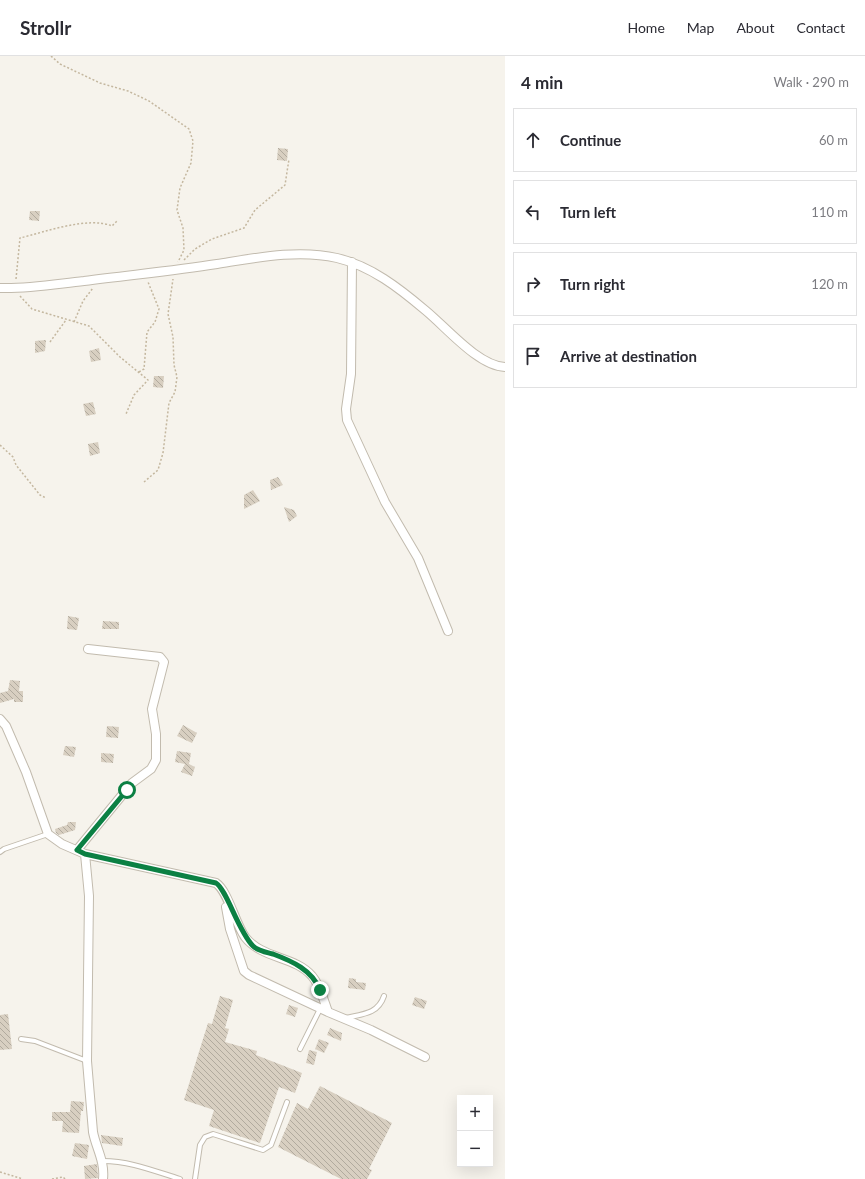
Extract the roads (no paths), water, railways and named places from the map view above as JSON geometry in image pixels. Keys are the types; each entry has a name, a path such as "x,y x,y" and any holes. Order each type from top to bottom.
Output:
{"street":[{"path":"0,288 13,289 146,274 264,257 311,255 352,262 392,283 482,359 505,367"},
{"path":"352,262 351,374 346,409 347,420 385,502 418,558 448,631"},
{"path":"77,850 132,783 151,769 156,760 156,734 152,709 164,662 160,657 88,649"},
{"path":"0,719 6,726 26,772 48,834 62,844 85,854 212,881 220,885 224,890 244,936 254,948 301,967 313,976 328,1012"},
{"path":"85,854 89,896 87,1061 93,1132 95,1142 103,1160 103,1179"},
{"path":"224,890 230,929 244,971 249,975 320,1009 345,1018 425,1057"}],"lane":[{"path":"0,852 4,849 48,834"},
{"path":"345,1018 375,1010 381,1004 384,996"},
{"path":"300,1049 320,1009"},
{"path":"21,1039 35,1041 87,1061"},
{"path":"196,1179 200,1145 205,1137 214,1134 263,1150 271,1145 287,1102"},
{"path":"103,1160 131,1163 180,1179"}]}
